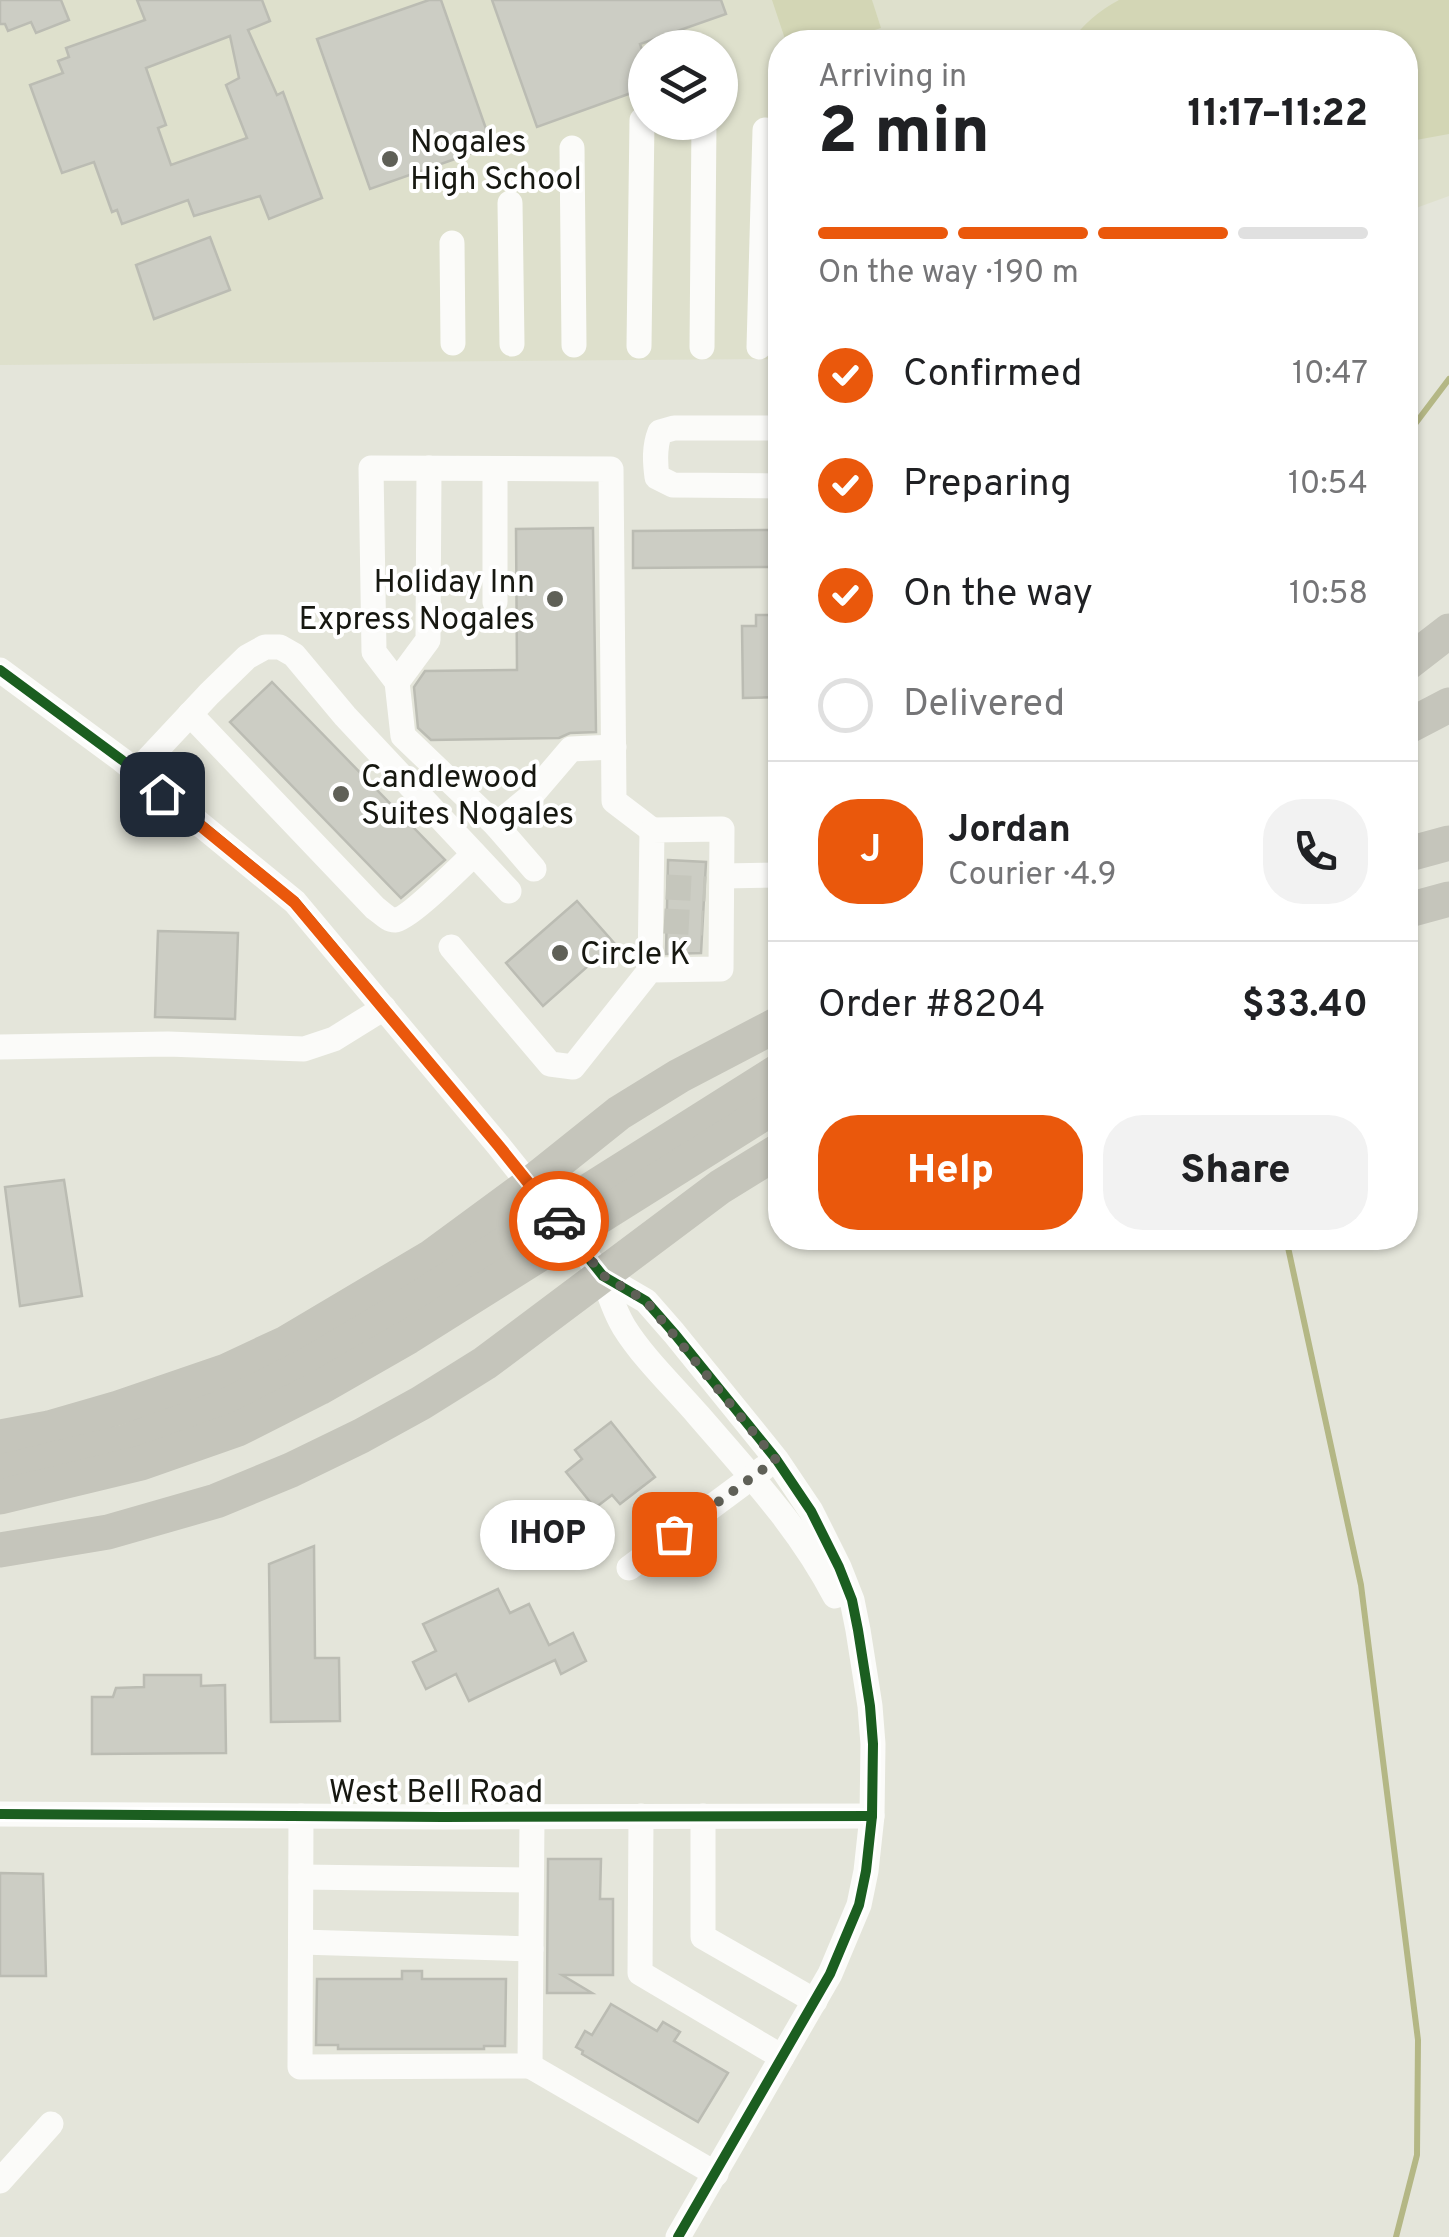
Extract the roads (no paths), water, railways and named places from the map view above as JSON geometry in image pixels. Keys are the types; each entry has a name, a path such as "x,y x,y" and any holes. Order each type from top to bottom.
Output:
{"highway":[{"path":"1418,655 1449,631"},
{"path":"1418,721 1449,704"},
{"path":"1418,851 1449,843"},
{"path":"1418,907 1449,899"},
{"path":"0,1436 49,1428 118,1408 226,1370 286,1343 431,1257 619,1113 768,1029"},
{"path":"0,1497 142,1463 238,1429 319,1388 402,1325 768,1078"},
{"path":"595,1266 584,1236 593,1210 605,1198 768,1097"},
{"path":"0,1472 125,1442 226,1406 307,1365 402,1325 768,1110"},
{"path":"0,1550 68,1540 216,1500 361,1436 485,1363 595,1266 768,1157"}],"street":[{"path":"759,347 765,130"},
{"path":"639,346 642,140"},
{"path":"702,347 704,140"},
{"path":"572,148 574,345"},
{"path":"510,203 512,344"},
{"path":"452,243 453,344"},
{"path":"768,428 674,428 660,432 655,463 657,477 672,485 768,486"},
{"path":"534,869 496,824 403,736 397,682 374,652 371,468 612,469 614,801 652,830 722,829 712,923 721,969 650,970"},
{"path":"397,682 428,640 429,468"},
{"path":"495,469 495,602"},
{"path":"136,772 247,657 266,647 280,647 294,655 345,716 509,890"},
{"path":"0,670 136,772 294,902 595,1266 623,1326 802,1539 839,1604 866,1680"},
{"path":"190,714 390,920 399,920 420,904 474,854"},
{"path":"496,824 529,798 570,750 614,747"},
{"path":"451,947 550,1064 573,1066 650,970 658,887 652,830"},
{"path":"716,884 768,878"},
{"path":"0,1047 168,1044 304,1049 334,1039 384,1008"},
{"path":"595,1266 646,1301 776,1460 812,1511 852,1600 872,1744 872,1816 859,1905 830,1974 678,2237"},
{"path":"629,1568 776,1460"},
{"name":"West Bell Road","path":"0,1814 872,1816"},
{"path":"300,1816 300,2067 530,2066 716,2174"},
{"path":"642,1816 640,1973 782,2058"},
{"path":"704,1816 704,1937 815,2001"},
{"path":"530,2066 532,1817"},
{"path":"300,1876 531,1880"},
{"path":"300,1942 531,1949"},
{"path":"0,2181 51,2124"}],"waterway":[{"path":"1418,420 1449,379"},
{"path":"1289,1250 1361,1585 1418,2040 1417,2155 1396,2237"}],"tunnel":[{"path":"666,887 706,889"},
{"path":"664,921 703,923"}],"place":[{"name":"Nogales High School","path":"390,159"},
{"name":"Holiday Inn Express Nogales","path":"555,599"},
{"name":"Candlewood Suites Nogales","path":"341,794"},
{"name":"Circle K","path":"560,953"},
{"name":"IHOP","path":"674,1534"}]}
